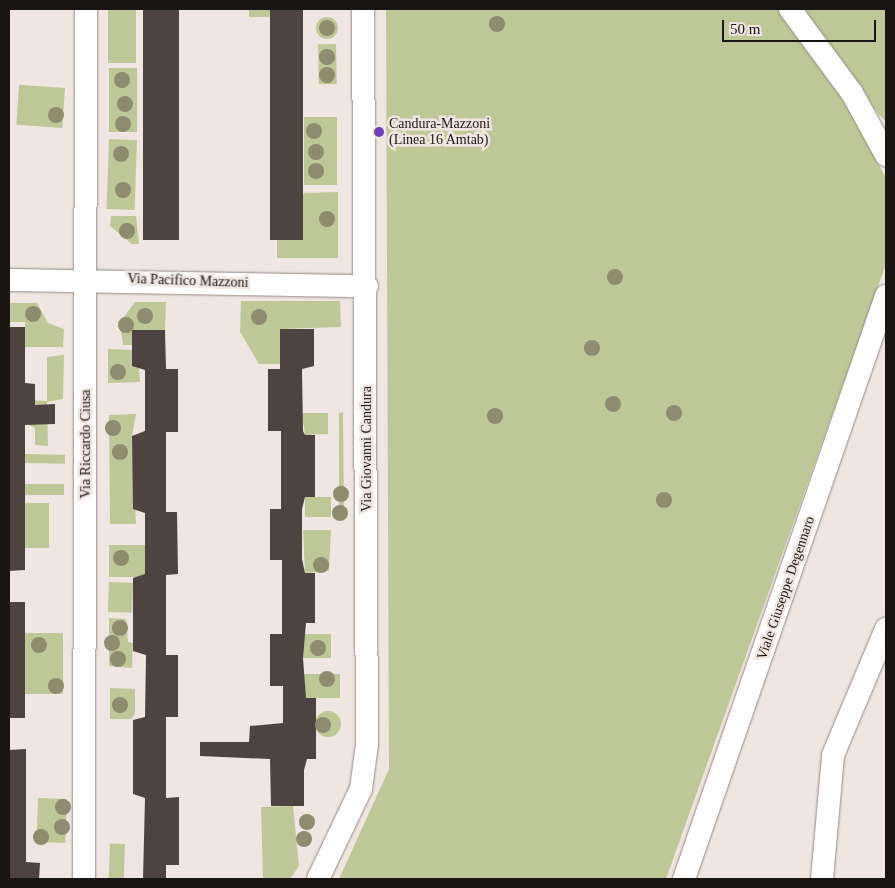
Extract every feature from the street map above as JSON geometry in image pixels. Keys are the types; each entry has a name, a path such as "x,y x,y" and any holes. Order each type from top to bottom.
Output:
{"street":[{"name":"Via Riccardo Ciusa","path":"84,879 88,279 86,9"},
{"name":"Via Giovanni Candura","path":"318,879 361,789 367,744 367,286 363,9"},
{"path":"790,9 852,93 886,155"},
{"name":"Via Pacifico Mazzoni","path":"9,280 88,279 367,286"},
{"name":"Viale Giuseppe Degennaro","path":"684,879 886,296"},
{"path":"822,879 833,755 886,629"}],"green space":[{"path":"108,9 136,9 136,63 108,63"},
{"path":"249,9 270,9 270,17 249,17"},
{"path":"386,9 780,9 847,105 886,178 886,264 666,879 339,879 389,769"},
{"path":"801,9 886,9 886,122 876,111"},
{"path":"327,17 335,20 338,28 335,36 327,39 319,36 316,28 319,20"},
{"path":"318,44 336,44 337,84 319,84"},
{"path":"109,68 137,68 137,132 109,132"},
{"path":"19,85 65,88 62,128 16,125"},
{"path":"304,117 337,117 337,185 304,185"},
{"path":"109,139 137,140 135,210 107,209"},
{"path":"338,192 338,258 277,258 277,240 304,193"},
{"path":"111,216 136,216 139,244 132,244 110,226"},
{"path":"241,301 340,301 341,327 280,329 280,364 259,364 240,332"},
{"path":"135,302 166,302 165,330 132,330 132,345 123,345 120,322"},
{"path":"9,303 37,303 48,323 64,329 63,347 25,347 25,322 9,322"},
{"path":"108,349 132,350 132,366 139,366 140,382 108,383"},
{"path":"64,355 63,399 47,402 48,446 35,445 35,428 25,423 25,400 47,401 47,357"},
{"path":"343,412 344,516 339,517 339,413"},
{"path":"302,413 328,413 328,434 305,435"},
{"path":"136,414 132,436 136,524 110,524 109,415"},
{"path":"25,454 65,455 65,464 25,463"},
{"path":"25,484 64,484 64,495 25,495"},
{"path":"305,497 331,497 331,517 305,517"},
{"path":"25,503 49,503 49,548 25,548"},
{"path":"303,530 331,530 329,571 305,573"},
{"path":"109,545 145,545 145,577 109,577"},
{"path":"109,582 133,583 132,613 108,612"},
{"path":"109,618 126,619 128,642 133,643 132,668 109,666"},
{"path":"25,633 63,633 63,694 25,694"},
{"path":"303,634 331,634 331,658 303,658"},
{"path":"303,674 340,674 340,698 303,698"},
{"path":"110,688 135,689 135,714 131,719 110,719"},
{"path":"328,711 337,715 341,724 337,733 328,737 319,733 315,724 319,715"},
{"path":"38,798 67,799 65,843 36,842"},
{"path":"293,806 299,866 290,879 263,879 261,807"},
{"path":"110,843 125,844 124,879 109,878"}],"building":[{"path":"143,9 179,9 179,240 143,240"},
{"path":"270,9 303,9 303,240 270,240"},
{"path":"9,327 25,327 25,383 35,384 35,405 55,404 55,424 25,425 25,570 9,571"},
{"path":"280,329 314,329 314,366 302,369 303,431 305,435 315,435 315,497 305,497 302,509 302,559 305,573 315,573 315,623 306,623 303,658 306,698 316,698 316,759 307,759 304,770 304,806 271,806 270,759 200,756 200,742 249,742 250,726 283,723 283,686 270,686 270,634 282,634 282,560 270,560 270,509 281,509 281,431 268,431 268,369 280,369"},
{"path":"132,330 165,330 166,369 178,369 178,432 166,432 166,512 177,512 178,574 166,575 166,655 178,655 178,717 166,717 166,798 179,797 179,865 166,865 166,879 143,879 145,798 133,794 133,720 145,717 146,655 133,651 133,578 145,574 145,513 133,509 132,436 145,431 145,370 132,366"},
{"path":"9,602 25,602 25,718 9,718"},
{"path":"26,749 26,862 40,863 39,879 9,878 9,750"}],"place":[{"name":"Candura-Mazzoni (Linea 16 Amtab)","path":"379,132"}]}
